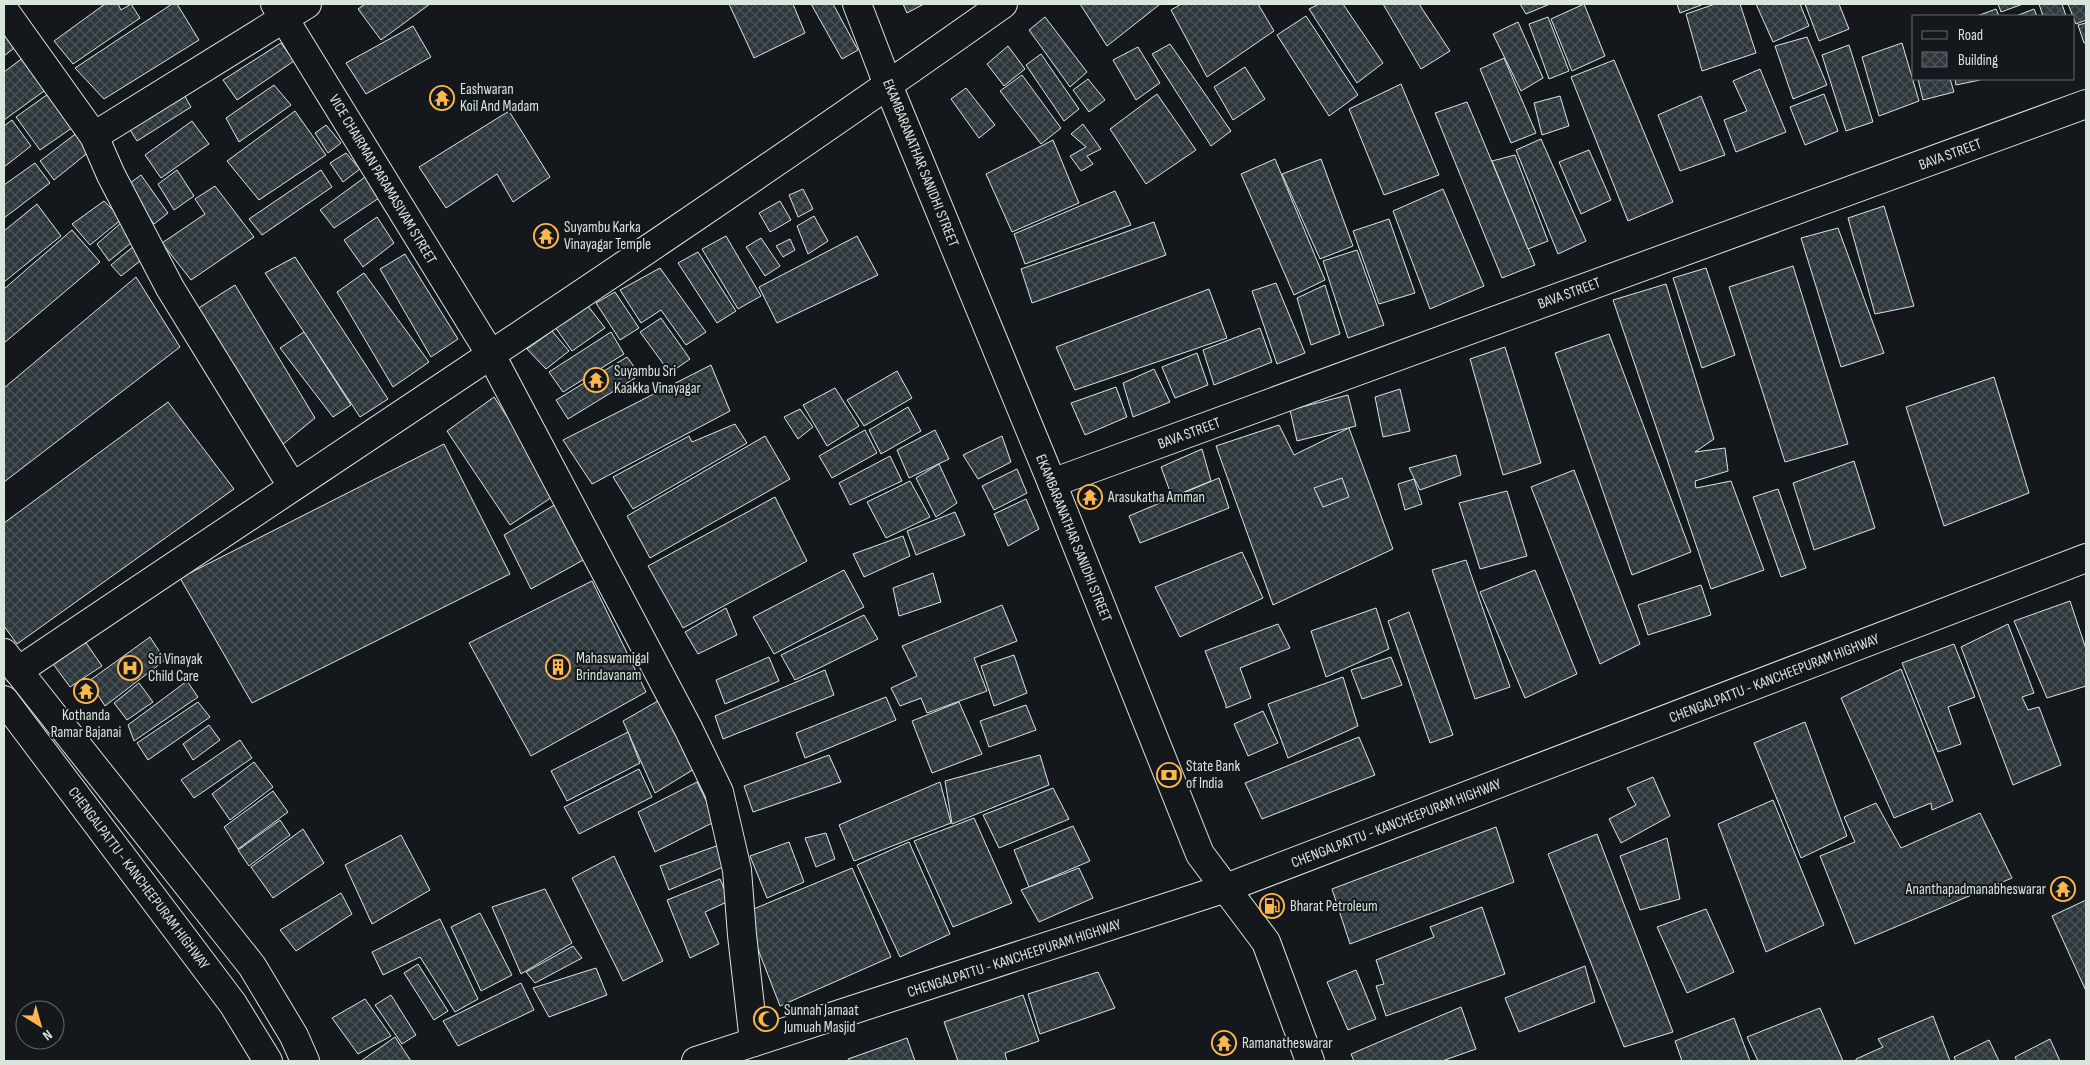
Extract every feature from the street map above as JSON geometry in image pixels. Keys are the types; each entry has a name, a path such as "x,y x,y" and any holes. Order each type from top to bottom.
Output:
{"main road":[{"name":"EKAMBARANATHAR SANIDHI STREET","path":"857,4 888,85 1052,483 1200,854 1266,942 1310,1061"},
{"path":"305,1061 294,1036 252,966 11,662 292,486 491,355 888,85 1003,4"},
{"path":"94,136 289,8"},
{"name":"VICE CHAIRMAN PARAMASIVAM STREET","path":"289,8 491,355 719,792 737,870 754,1042"},
{"path":"4,10 94,136 111,175 170,288 292,486"},
{"name":"BAVA STREET","path":"1052,483 2086,104"},
{"name":"CHENGALPATTU - KANCHEEPURAM HIGHWAY","path":"696,1061 1226,888 2086,558"},
{"name":"CHENGALPATTU - KANCHEEPURAM HIGHWAY","path":"4,700 233,1004 268,1061"}],"building":[{"path":"105,4 118,4 121,10 131,4 140,18 73,64 54,41"},
{"path":"172,4 177,4 199,40 104,99 75,68"},
{"path":"365,4 430,4 381,40 358,9"},
{"path":"729,4 793,4 805,33 754,58"},
{"path":"811,4 833,4 858,50 842,59"},
{"path":"903,4 924,4 907,13"},
{"path":"1080,4 1158,4 1159,5 1107,46"},
{"path":"1181,4 1258,4 1274,31 1207,77 1171,10"},
{"path":"1319,4 1343,4 1383,63 1357,83 1309,9"},
{"path":"1383,4 1419,4 1450,51 1421,69"},
{"path":"1520,4 1550,4 1526,14"},
{"path":"1584,4 1605,56 1572,71 1551,19"},
{"path":"1677,4 1704,4 1680,13"},
{"path":"1715,4 1740,4 1756,53 1702,71 1686,14"},
{"path":"1756,4 1800,4 1809,26 1773,42"},
{"path":"1805,4 1839,4 1849,29 1819,41"},
{"path":"1998,4 2023,4 2001,12"},
{"path":"2039,4 2062,4 2066,15 2043,15"},
{"path":"2068,4 2086,4 2086,20 2076,24 2075,15 2072,15"},
{"path":"1996,9 1999,15 1980,15"},
{"path":"2034,9 2037,15 2019,15"},
{"path":"1306,16 1358,95 1329,116 1277,35"},
{"path":"1045,17 1087,72 1070,87 1029,30"},
{"path":"1548,17 1569,71 1549,79 1529,24"},
{"path":"1518,22 1543,78 1521,91 1493,34"},
{"path":"2086,23 2086,42 2084,43 2078,25"},
{"path":"413,26 431,57 366,94 346,63"},
{"path":"4,30 18,45 4,56"},
{"path":"1807,37 1827,85 1793,99 1775,46"},
{"path":"281,43 294,61 237,100 223,80"},
{"path":"1902,43 1919,101 1879,116 1862,57"},
{"path":"1170,44 1231,131 1211,146 1152,54"},
{"path":"1849,45 1873,122 1846,131 1822,55"},
{"path":"1008,46 1025,69 1004,86 987,64"},
{"path":"1138,47 1160,83 1136,100 1113,60"},
{"path":"28,54 51,86 4,120 4,72"},
{"path":"1041,54 1079,109 1064,121 1026,65"},
{"path":"1504,58 1536,133 1511,143 1480,69"},
{"path":"1614,60 1673,202 1628,221 1571,77"},
{"path":"1245,67 1265,99 1233,120 1214,87"},
{"path":"1760,69 1786,132 1736,152 1724,120 1747,111 1733,81"},
{"path":"1022,75 1061,128 1041,144 1000,91"},
{"path":"1088,79 1105,100 1089,112 1073,90"},
{"path":"1918,80 1950,80 1954,92 1923,100"},
{"path":"1955,80 1980,80 1956,85"},
{"path":"1401,84 1439,175 1384,195 1349,109"},
{"path":"274,85 291,105 239,142 226,118"},
{"path":"180,88 191,107 137,141 125,122"},
{"path":"966,88 995,125 979,138 951,99"},
{"path":"55,89 79,123 40,150 16,117"},
{"path":"1157,94 1196,150 1146,184 1110,129"},
{"path":"1824,94 1838,131 1805,145 1790,107"},
{"path":"1560,96 1569,126 1542,135 1534,103"},
{"path":"1701,96 1725,155 1680,171 1658,115"},
{"path":"1467,102 1535,265 1502,278 1435,113"},
{"path":"295,111 326,155 259,200 227,161"},
{"path":"509,111 550,177 513,202 497,174 446,208 419,167"},
{"path":"12,120 31,146 4,167 4,126"},
{"path":"192,121 209,144 161,178 145,155"},
{"path":"1083,124 1101,149 1087,156 1093,164 1081,171 1070,156 1086,147 1071,134"},
{"path":"326,125 341,143 328,153 315,133"},
{"path":"78,132 90,151 54,180 40,161"},
{"path":"1541,139 1586,241 1558,254 1516,150"},
{"path":"1053,140 1079,203 1012,232 986,174"},
{"path":"1589,150 1611,200 1581,214 1559,162"},
{"path":"346,153 360,169 343,182 330,163"},
{"path":"1515,155 1548,241 1528,249 1492,161"},
{"path":"1275,159 1325,280 1294,295 1241,174"},
{"path":"1321,159 1353,246 1320,259 1282,174"},
{"path":"35,163 50,183 4,218 4,185"},
{"path":"177,170 194,196 174,210 158,184"},
{"path":"321,170 332,187 262,235 249,219"},
{"path":"141,175 168,213 154,224 126,186"},
{"path":"365,177 379,198 334,228 320,210"},
{"path":"215,186 254,237 191,280 162,243 205,214 195,199"},
{"path":"803,189 813,209 798,217 789,195"},
{"path":"1443,189 1484,286 1430,309 1393,211"},
{"path":"1115,191 1131,225 1025,264 1014,234"},
{"path":"104,201 122,219 90,245 72,224"},
{"path":"780,201 791,220 770,232 759,213"},
{"path":"37,204 61,236 4,282 4,231"},
{"path":"1884,206 1914,306 1875,314 1848,218"},
{"path":"814,216 828,241 808,254 797,226"},
{"path":"377,217 394,243 363,267 344,240"},
{"path":"1389,219 1415,293 1379,304 1353,231"},
{"path":"123,221 137,238 109,261 97,244"},
{"path":"1154,222 1166,255 1032,303 1021,269"},
{"path":"1838,228 1884,353 1841,367 1801,238"},
{"path":"72,230 100,262 4,343 4,289"},
{"path":"726,236 761,296 738,309 702,249"},
{"path":"857,236 878,275 777,323 759,287"},
{"path":"761,238 780,266 765,276 746,247"},
{"path":"790,239 795,250 783,257 776,246"},
{"path":"134,246 144,258 121,276 111,265"},
{"path":"1357,250 1384,325 1348,338 1323,261"},
{"path":"698,252 736,311 717,323 678,263"},
{"path":"405,254 458,339 431,357 380,269"},
{"path":"295,257 388,399 360,417 265,273"},
{"path":"1793,266 1848,444 1785,462 1729,287"},
{"path":"660,268 706,332 686,345 661,310 641,323 620,290"},
{"path":"1706,268 1735,355 1702,368 1673,278"},
{"path":"364,273 429,362 393,387 337,292"},
{"path":"136,277 180,347 4,482 4,388"},
{"path":"1276,283 1305,353 1277,364 1252,291"},
{"path":"1666,284 1714,439 1695,452 1725,448 1728,471 1695,481 1696,488 1731,481 1764,570 1711,589 1613,300"},
{"path":"235,285 315,418 282,445 197,309"},
{"path":"1325,285 1340,334 1311,345 1297,298"},
{"path":"1209,289 1227,338 1075,390 1056,347"},
{"path":"615,292 639,328 620,340 596,303"},
{"path":"588,306 605,328 572,351 555,327"},
{"path":"661,318 690,359 670,373 640,332"},
{"path":"1260,328 1272,362 1214,385 1203,350"},
{"path":"552,331 569,351 546,369 527,349"},
{"path":"304,332 351,405 333,417 280,348"},
{"path":"611,332 624,354 563,392 549,372"},
{"path":"1609,334 1691,552 1632,575 1555,353"},
{"path":"1505,347 1541,463 1503,475 1470,359"},
{"path":"1197,353 1208,385 1175,398 1162,367"},
{"path":"627,357 640,375 568,419 556,400"},
{"path":"711,365 730,411 592,484 563,440"},
{"path":"1154,369 1170,402 1133,417 1123,383"},
{"path":"897,371 912,398 864,426 847,400"},
{"path":"1994,377 2029,493 1944,526 1906,407"},
{"path":"1116,387 1127,417 1085,435 1071,403"},
{"path":"835,388 859,426 827,446 803,405"},
{"path":"1400,389 1410,431 1383,437 1375,397"},
{"path":"1348,395 1356,426 1297,441 1290,410"},
{"path":"494,397 558,493 510,525 447,431"},
{"path":"168,402 234,489 17,644 4,626 4,523"},
{"path":"908,407 921,431 881,454 869,430"},
{"path":"800,409 813,427 798,439 784,417"},
{"path":"735,424 747,443 633,509 613,477 689,436 692,442"},
{"path":"1279,425 1294,455 1349,428 1393,549 1273,605 1216,446"},
{"path":"865,430 877,453 832,478 819,456"},
{"path":"935,430 949,459 909,478 897,450"},
{"path":"765,436 790,479 650,558 627,516"},
{"path":"1002,436 1011,462 978,479 963,455"},
{"path":"444,444 510,574 252,703 180,578"},
{"path":"1202,449 1211,481 1172,497 1161,467"},
{"path":"1456,455 1461,475 1420,490 1409,468"},
{"path":"890,456 902,481 850,505 839,483"},
{"path":"1854,461 1875,528 1814,550 1793,483"},
{"path":"939,464 957,503 936,517 916,478"},
{"path":"1017,469 1027,493 994,510 982,486"},
{"path":"1574,470 1640,644 1600,664 1531,487"},
{"path":"1219,478 1229,508 1140,543 1129,516"},
{"path":"1342,478 1349,497 1323,507 1314,488"},
{"path":"1414,479 1422,504 1405,510 1398,484"},
{"path":"910,481 930,517 886,538 867,502"},
{"path":"1778,489 1806,568 1781,577 1753,497"},
{"path":"1507,491 1527,556 1480,569 1459,503"},
{"path":"775,497 807,561 683,628 648,566"},
{"path":"1026,499 1039,529 1008,546 994,514"},
{"path":"556,504 585,559 531,589 504,535"},
{"path":"955,512 965,535 916,555 907,531"},
{"path":"903,536 910,556 864,577 853,554"},
{"path":"1242,552 1263,598 1180,637 1155,587"},
{"path":"1466,560 1510,687 1475,699 1432,570"},
{"path":"844,570 864,607 774,654 753,617"},
{"path":"1535,570 1577,674 1525,698 1480,592"},
{"path":"933,573 941,602 899,616 893,588"},
{"name":"Mahaswamigal Brindavanam","path":"592,581 646,692 531,756 469,643"},
{"path":"1701,585 1711,615 1648,635 1638,605"},
{"path":"2070,601 2086,649 2086,686 2047,698 2014,621"},
{"path":"1002,605 1017,641 974,658 987,691 927,713 921,698 900,706 891,688 917,676 902,646"},
{"path":"726,608 737,635 698,654 685,632"},
{"path":"1376,608 1389,649 1326,677 1311,631"},
{"path":"1409,612 1453,735 1430,743 1388,621"},
{"path":"864,615 878,639 795,680 781,655"},
{"path":"1278,624 1290,648 1240,668 1251,698 1226,708 1205,651"},
{"path":"2008,624 2034,693 2022,697 2028,710 2039,707 2061,765 2013,785 1961,647"},
{"path":"80,634 102,666 70,687 48,657"},
{"path":"150,637 165,660 105,706 89,681"},
{"path":"1954,644 1975,697 1948,707 1961,744 1938,752 1902,663"},
{"path":"1014,655 1027,693 994,706 981,666"},
{"path":"769,657 779,681 725,704 716,680"},
{"path":"1391,657 1402,685 1362,699 1351,670"},
{"path":"1901,669 1953,801 1932,810 1931,803 1894,818 1841,698"},
{"path":"825,670 834,695 723,739 715,716"},
{"path":"1343,677 1358,726 1288,758 1268,704"},
{"path":"187,681 198,697 134,741 128,725"},
{"path":"139,683 153,702 127,720 114,703"},
{"path":"886,697 896,720 805,758 796,733"},
{"path":"663,698 699,766 655,793 623,721"},
{"path":"198,702 210,717 148,760 137,743"},
{"path":"959,702 982,754 932,773 912,721"},
{"path":"1026,705 1036,730 989,747 980,721"},
{"path":"1263,711 1278,743 1248,756 1234,724"},
{"path":"1805,722 1847,836 1801,858 1754,743"},
{"path":"209,725 220,740 193,760 183,744"},
{"path":"628,732 640,763 567,801 551,771"},
{"path":"1359,737 1375,775 1262,819 1245,783"},
{"path":"240,740 252,758 194,798 181,780"},
{"path":"829,755 841,782 753,812 744,786"},
{"path":"1040,755 1049,785 952,824 945,781"},
{"path":"254,762 273,787 230,820 212,794"},
{"path":"639,769 652,797 579,834 564,807"},
{"path":"1653,777 1670,816 1621,843 1609,819 1636,805 1627,788"},
{"path":"697,782 716,821 655,852 638,812"},
{"path":"940,782 951,823 854,861 839,825"},
{"path":"1053,788 1069,819 999,848 983,815"},
{"path":"273,791 288,812 238,849 224,827"},
{"path":"1773,800 1824,925 1766,952 1718,824"},
{"path":"1876,803 1901,848 1980,813 2012,878 1855,944 1820,856 1855,842 1844,817"},
{"path":"974,818 1012,903 953,927 914,841"},
{"path":"280,820 290,835 249,866 238,850"},
{"path":"1073,826 1090,861 1029,887 1014,850"},
{"path":"1496,827 1514,882 1350,944 1332,889"},
{"path":"303,829 324,863 273,898 251,867"},
{"path":"826,833 835,859 816,867 805,838"},
{"path":"1597,834 1673,1032 1624,1047 1548,854"},
{"path":"401,835 430,890 372,924 345,865"},
{"path":"1667,838 1680,899 1640,910 1620,856"},
{"path":"789,842 804,882 767,898 750,856"},
{"path":"909,842 950,934 900,957 857,865"},
{"path":"722,844 730,864 669,890 660,866"},
{"path":"614,856 663,961 623,981 572,878"},
{"path":"852,868 891,957 780,1006 744,913"},
{"path":"1079,868 1093,898 1039,922 1021,890"},
{"path":"720,879 729,901 705,912 719,944 690,958 667,900"},
{"path":"545,889 572,943 521,974 492,907"},
{"path":"341,893 352,914 296,951 280,930"},
{"path":"2086,900 2086,991 2052,916"},
{"path":"1482,907 1505,974 1386,1016 1376,986 1384,984 1376,960 1434,937 1430,927"},
{"path":"1706,909 1734,972 1687,993 1657,927"},
{"path":"480,913 512,975 481,991 451,927"},
{"path":"440,919 478,999 455,1012 420,957 383,975 372,952"},
{"path":"573,946 582,958 535,983 526,972"},
{"path":"418,964 448,1011 434,1020 404,973"},
{"path":"1585,966 1595,1002 1519,1032 1505,998"},
{"path":"596,968 607,995 549,1017 533,988"},
{"path":"1356,970 1376,1019 1348,1030 1327,982"},
{"path":"1098,972 1115,1008 1040,1034 1028,994"},
{"path":"521,983 534,1010 458,1046 443,1021"},
{"path":"391,995 416,1035 402,1044 375,1005"},
{"path":"1023,995 1039,1041 1005,1053 1007,1061 958,1061 944,1022"},
{"path":"365,999 391,1036 358,1054 332,1018"},
{"path":"1461,1007 1476,1049 1442,1061 1354,1061 1351,1054"},
{"path":"1820,1008 1843,1061 1758,1061 1747,1037"},
{"path":"1933,1016 1950,1061 1856,1061 1856,1059 1883,1047 1878,1039"},
{"path":"1734,1018 1750,1061 1682,1061 1675,1041"},
{"path":"395,1037 411,1061 361,1061"},
{"path":"907,1038 915,1061 849,1061 848,1059"},
{"path":"2050,1039 2060,1061 2017,1061 2015,1057"},
{"path":"1989,1040 1999,1061 1956,1061 1954,1057"}],"place":[{"name":"Eashwaran Koil And Madam","path":"442,98"},
{"name":"Suyambu Karka Vinayagar Temple","path":"546,236"},
{"name":"Suyambu Sri Kaakka Vinayagar","path":"596,380"},
{"name":"Arasukatha Amman","path":"1090,497"},
{"name":"Mahaswamigal Brindavanam","path":"558,667"},
{"name":"Sri Vinayak Child Care","path":"130,668"},
{"name":"Kothanda Ramar Bajanai","path":"86,691"},
{"name":"State Bank of India","path":"1169,775"},
{"name":"Ananthapadmanabheswarar","path":"2063,889"},
{"name":"Bharat Petroleum","path":"1272,906"},
{"name":"Sunnah Jamaat Jumuah Masjid","path":"766,1019"},
{"name":"Ramanatheswarar","path":"1224,1043"}]}
